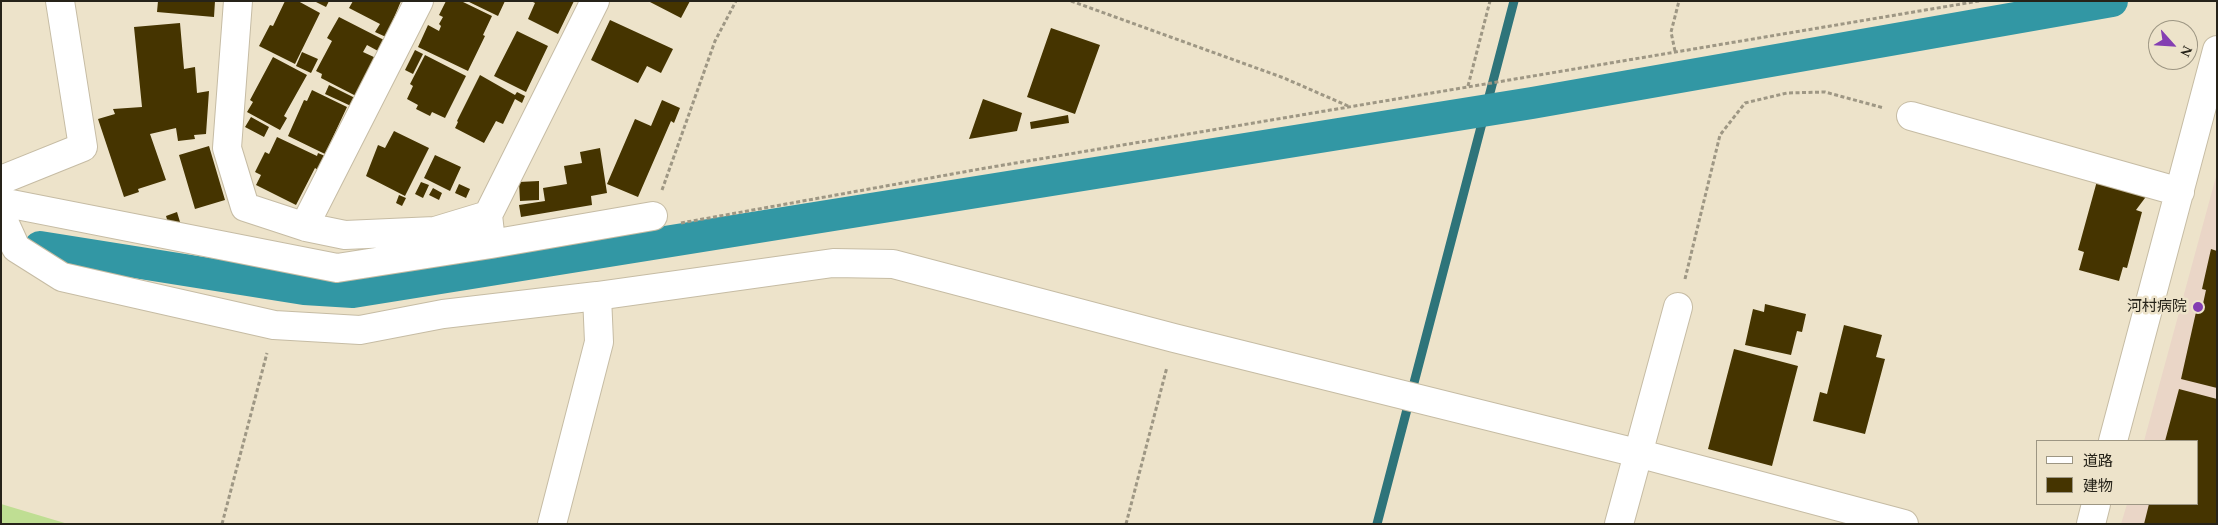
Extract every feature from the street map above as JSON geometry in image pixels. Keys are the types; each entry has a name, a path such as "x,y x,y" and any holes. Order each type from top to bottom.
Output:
{"street":[{"path":"1,180 84,147 60,1"},
{"path":"238,1 227,148 245,207 306,227 345,235 435,231 488,216"},
{"path":"306,227 419,1"},
{"path":"492,244 488,216 594,1"},
{"path":"2113,440 2217,50"},
{"path":"1912,116 2180,192"},
{"path":"1,202 337,268 653,216"},
{"path":"1,215 16,248 62,276 274,325 360,330 444,314 597,296 832,263 893,264 1174,338 1637,453 1904,524"},
{"path":"552,524 599,342 597,296"},
{"path":"1619,524 1678,307"},
{"path":"2090,524 2096,505"}],"path":[{"path":"736,1 715,40 653,216 664,226 980,169 1979,1"},
{"path":"1071,1 1284,78 1349,106"},
{"path":"1468,86 1490,1"},
{"path":"1675,51 1671,32 1679,1"},
{"path":"1678,307 1720,134 1745,103 1788,93 1825,92 1912,116"},
{"path":"222,524 274,325"},
{"path":"1126,524 1174,338"}],"shaded area":[{"name":"河村病院","path":"2217,173 2217,524 2121,524 2127,505 2198,505 2198,440 2144,440"}],"green space":[{"path":"1,504 68,524 1,524"}],"building":[{"path":"158,1 215,1 214,17 157,12"},
{"path":"285,1 298,1 320,13 295,64 259,46 270,25 273,26"},
{"path":"314,1 329,1 326,7"},
{"path":"353,1 401,1 386,37 375,32 380,24 349,8"},
{"path":"446,1 461,1 492,16 483,35 485,36 468,71 418,47 428,25 439,31 441,26 439,24 443,17 439,15"},
{"path":"467,1 505,1 498,16"},
{"path":"531,1 574,1 558,34 528,19 535,3"},
{"path":"648,1 690,1 681,18"},
{"path":"339,17 384,40 378,51 367,45 363,52 376,58 356,96 321,78 322,74 316,71 332,41 327,38"},
{"path":"610,20 673,49 661,73 647,66 638,83 591,60"},
{"path":"180,23 184,69 195,67 197,93 209,91 206,134 194,135 195,139 178,141 176,128 150,134 166,180 138,189 139,192 124,197 98,119 115,114 113,109 142,107 134,27"},
{"path":"1051,28 1100,45 1075,114 1027,97"},
{"path":"517,31 548,46 526,92 494,76"},
{"path":"415,50 423,54 413,74 405,70"},
{"path":"302,52 318,59 311,73 296,66"},
{"path":"425,55 466,76 445,118 432,112 430,116 416,109 418,105 407,99 413,86 410,84"},
{"path":"273,57 307,75 284,116 287,118 280,130 247,112 253,102 250,100"},
{"path":"480,75 515,95 517,92 525,96 522,103 515,99 503,124 496,121 484,143 455,128"},
{"path":"329,85 355,98 351,106 325,94"},
{"path":"312,90 347,107 325,154 288,136 304,100 307,101"},
{"path":"983,99 1022,113 1017,131 969,139"},
{"path":"662,100 680,108 674,123 671,121 638,197 607,184 635,119 651,126"},
{"path":"1068,115 1069,123 1031,129 1030,122"},
{"path":"251,117 269,127 264,137 245,127"},
{"path":"394,131 429,148 405,196 366,176 378,145 385,148"},
{"path":"277,137 317,156 318,153 325,156 318,170 315,168 296,205 256,185 261,175 255,172 265,152 269,154"},
{"path":"209,146 225,200 195,209 179,155"},
{"path":"600,148 607,193 591,196 592,205 521,217 519,205 545,201 543,188 567,184 564,166 582,163 580,152"},
{"path":"435,155 461,167 450,191 424,178"},
{"path":"539,181 539,200 520,201 519,182"},
{"path":"2097,181 2148,194 2136,210 2142,212 2127,268 2123,267 2119,281 2079,270 2084,252 2078,250"},
{"path":"421,182 429,185 423,198 415,194"},
{"path":"459,184 470,189 466,198 455,193"},
{"path":"433,188 442,193 439,200 429,195"},
{"path":"399,195 406,198 402,206 396,203"},
{"path":"177,212 180,222 169,226 166,216"},
{"path":"2211,249 2217,251 2217,388 2181,379 2196,312 2201,313 2206,290 2202,289"},
{"path":"1765,304 1806,314 1802,332 1797,331 1791,355 1745,345 1753,309 1764,312"},
{"path":"1844,325 1882,335 1876,357 1885,359 1865,434 1813,421 1820,392 1827,394"},
{"path":"1734,349 1798,366 1772,466 1708,449"},
{"path":"2179,389 2217,399 2217,524 2144,524 2149,505 2198,505 2198,440 2165,440"}],"waterway":[{"path":"1377,524 1514,1"},
{"path":"40,247 304,289 353,292 1532,103 2112,1"}],"place":[{"name":"河村病院","path":"2198,307"}]}
